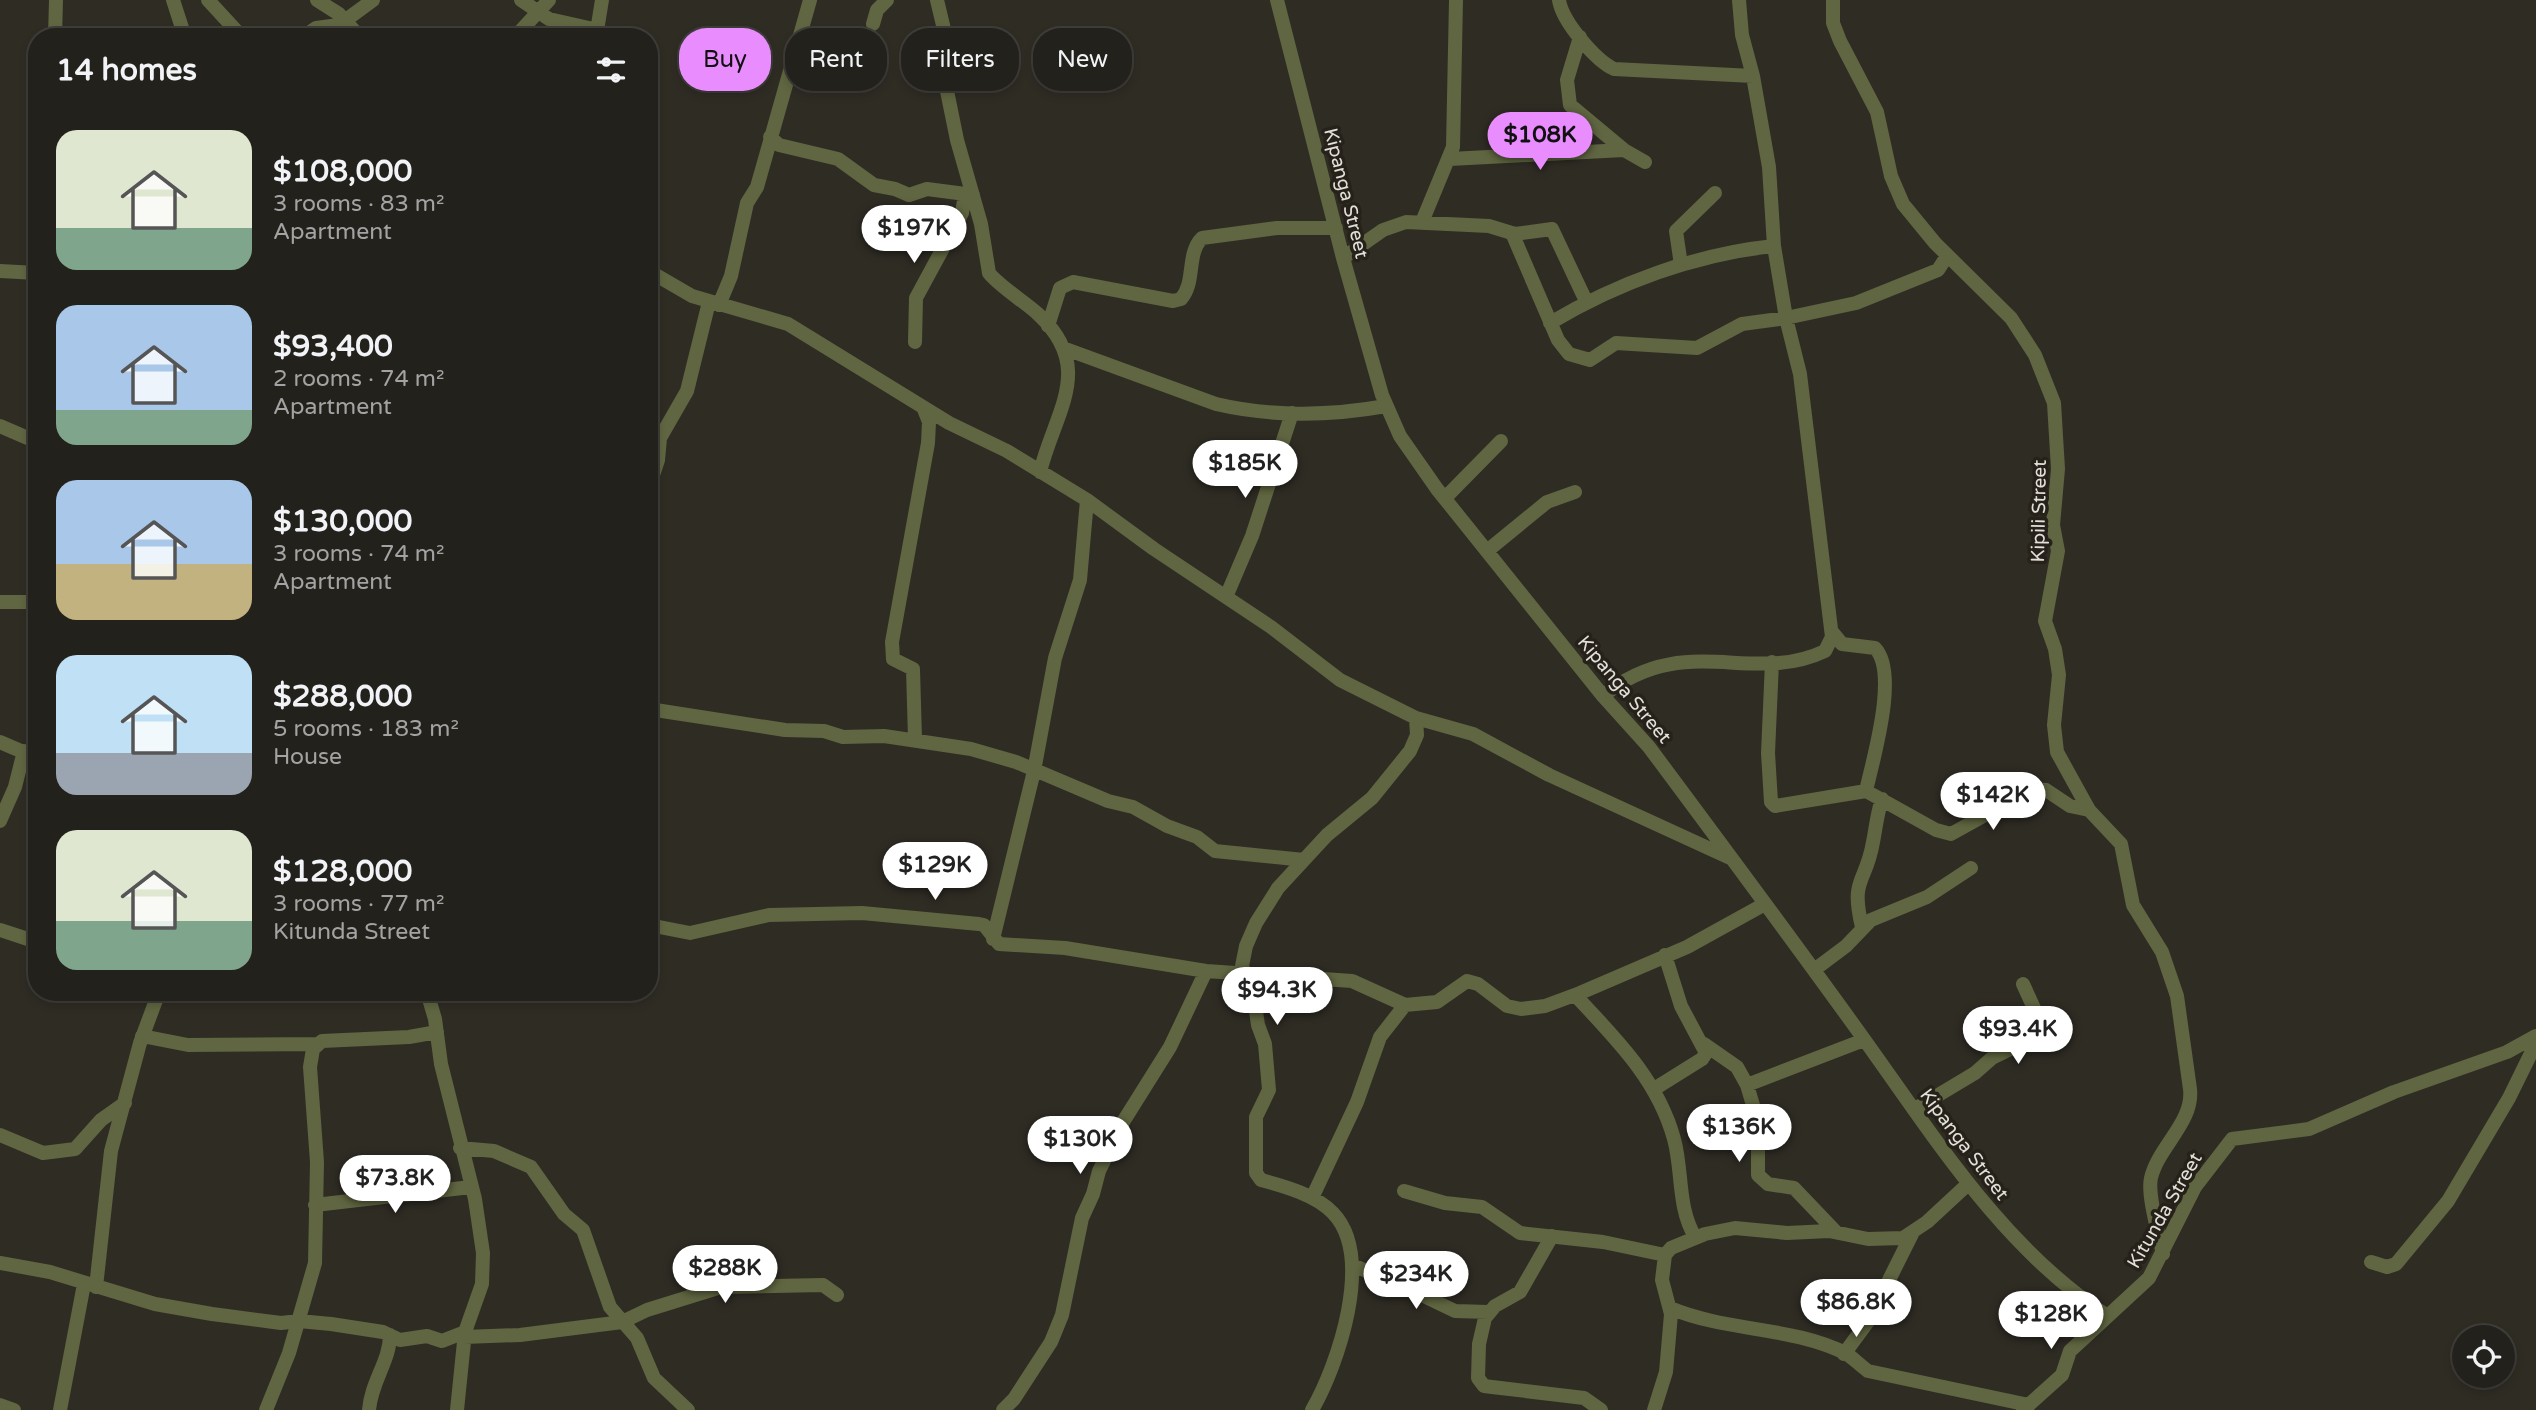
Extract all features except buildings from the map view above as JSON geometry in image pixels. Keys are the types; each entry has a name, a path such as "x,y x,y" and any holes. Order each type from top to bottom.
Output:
{"street":[{"path":"55,28 56,0"},
{"path":"173,0 182,28"},
{"path":"208,0 234,28"},
{"path":"317,0 352,28"},
{"path":"316,28 339,25 373,0"},
{"path":"521,0 537,13 586,28"},
{"path":"523,28 549,0"},
{"path":"597,28 602,0"},
{"path":"658,463 660,438 687,391 714,303 731,276 745,209 757,187 795,62 810,0"},
{"path":"873,24 877,10 887,0"},
{"path":"937,0 948,46 946,86 969,195 990,275 1048,326 1070,363 1070,379 1040,472"},
{"name":"Kipanga Street","path":"1277,0 1343,258 1387,406 1400,436 1445,498 1603,696 1649,747 1968,1184 2039,1264 2077,1296 2106,1315"},
{"path":"1422,222 1450,159 1454,110 1456,0"},
{"path":"1559,0 1580,37 1600,61 1614,69 1753,76"},
{"path":"1603,696 1616,685 1664,664 1696,659 1772,662 1825,651 1833,633 1800,374 1786,318 1774,246 1769,167 1753,76 1742,35 1739,0"},
{"name":"Kipili Street","path":"1833,0 1833,23 1877,112 1891,176 1903,204 1947,256 2017,326 2035,355 2054,403 2058,469 2053,525 2058,551 2045,624 2055,649 2059,675 2054,725 2057,751 2089,810 2121,844 2133,905 2162,952 2177,996 2190,1102 2151,1182 2163,1254"},
{"path":"1580,37 1567,80 1568,102 1574,110 1624,150 1645,162"},
{"path":"771,137 779,145 838,159 879,188 895,189 909,195 927,189 969,195"},
{"path":"1450,159 1624,150"},
{"path":"1681,265 1676,231 1715,193"},
{"path":"915,342 916,298 969,195"},
{"path":"1343,258 1393,224 1422,222 1489,226 1512,233 1553,229 1586,301"},
{"path":"1048,326 1060,289 1073,282 1172,301 1181,299 1187,291 1194,248 1202,238 1277,228 1336,228"},
{"path":"1512,233 1550,323 1569,354 1590,360 1616,343 1697,348 1742,324 1786,318 1866,300 1916,276 1938,270 1947,256"},
{"path":"1550,323 1586,301 1681,265 1741,249 1774,246"},
{"path":"0,271 28,272"},
{"path":"658,277 681,292 788,324 923,407 1040,472 1087,500 1271,627 1340,680 1416,718 1473,734 1549,775 1732,859"},
{"path":"1063,348 1216,404 1240,410 1342,414 1387,406"},
{"path":"915,739 913,669 893,659 892,642 928,443 929,422 923,407"},
{"path":"1226,597 1252,536 1292,413"},
{"path":"0,425 28,438"},
{"path":"1445,498 1501,441"},
{"path":"1487,551 1547,502 1575,492"},
{"path":"993,939 1034,771 1055,658 1080,580 1087,500"},
{"path":"0,602 28,602"},
{"path":"1833,633 1842,644 1875,648 1881,657 1885,680 1882,713 1866,791"},
{"path":"1772,662 1768,753 1772,804 1779,807 1866,791 1936,830 1951,834 2005,804 2023,789 2046,790 2070,806 2089,810"},
{"path":"658,710 785,730 824,731 843,737 870,735 915,739 971,749 1006,759 1108,801 1133,807 1175,830 1197,837 1215,851 1304,860"},
{"path":"1312,1410 1339,1348 1347,1317 1352,1265 1349,1240 1332,1212 1311,1198 1261,1180 1256,1173 1255,1120 1269,1090 1267,1054 1254,998 1244,974 1244,953 1256,923 1278,888 1327,835 1372,798 1410,751 1417,735 1416,718"},
{"path":"0,742 28,754"},
{"path":"0,821 28,759"},
{"path":"1863,927 1856,902 1857,885 1870,854 1882,799"},
{"path":"1814,970 1882,914 1927,897 1971,867"},
{"path":"658,927 690,933 769,915 862,913 979,924 984,925 999,944 1075,950 1206,971 1278,973 1352,981 1405,1004 1437,1002 1467,981 1478,984 1514,1008 1545,1006 1575,995 1687,947 1763,905"},
{"path":"0,930 28,939"},
{"path":"1665,955 1681,1006 1697,1039 1737,1067 1747,1085 1758,1122 1758,1175 1768,1184 1794,1188 1836,1232"},
{"path":"1003,1410 1014,1399 1051,1342 1062,1315 1082,1218 1099,1171 1123,1122 1170,1047 1206,971"},
{"path":"1915,1109 1975,1073 1992,1058 2034,1038 2038,1017 2023,984"},
{"path":"1575,995 1640,1066 1654,1089 1673,1136 1684,1219 1695,1237"},
{"path":"60,1410 64,1375 90,1285 111,1151 142,1036 155,1001"},
{"path":"429,1001 460,1148 478,1210 483,1276 464,1334 457,1410"},
{"path":"1311,1198 1357,1102 1380,1037 1405,1004"},
{"path":"142,1036 188,1045 317,1044 437,1032"},
{"name":"Kitunda Street","path":"2026,1407 2062,1375 2070,1351 2149,1278 2195,1187 2232,1139 2309,1129 2394,1092 2507,1052 2536,1036"},
{"path":"1747,1085 1864,1040"},
{"path":"2371,1262 2381,1266 2396,1264 2448,1201 2509,1098 2536,1043"},
{"path":"266,1410 281,1377 315,1263 317,1162 310,1067 317,1044"},
{"path":"1654,1089 1705,1056 1704,1044"},
{"path":"0,1135 43,1153 69,1151 80,1146 101,1120 125,1103"},
{"path":"460,1148 494,1151 531,1167 564,1214 583,1230 605,1298 637,1338 653,1378 667,1394 688,1410"},
{"path":"1844,1354 1869,1320 1912,1234 1968,1184"},
{"path":"315,1205 471,1187"},
{"path":"1404,1191 1445,1203 1482,1206 1520,1233 1603,1242 1665,1255"},
{"path":"1654,1410 1667,1372 1670,1308 1662,1280 1665,1255 1671,1248 1695,1237 1735,1228 1787,1233 1836,1232 1877,1239 1912,1234"},
{"path":"1352,1265 1455,1311 1488,1312 1520,1292 1552,1236"},
{"path":"0,1263 50,1272 170,1307 281,1323 299,1321 390,1335 400,1340 427,1336 442,1341 464,1334 520,1335 622,1322 647,1310 721,1287 823,1284 837,1295"},
{"path":"1670,1308 1709,1323 1797,1337 1844,1354 1868,1371 2026,1407"},
{"path":"1488,1312 1479,1344 1477,1371 1480,1383 1493,1387 1584,1398 1601,1410"},
{"path":"369,1410 374,1380 390,1349 390,1335"},
{"path":"0,1405 13,1410"}]}
